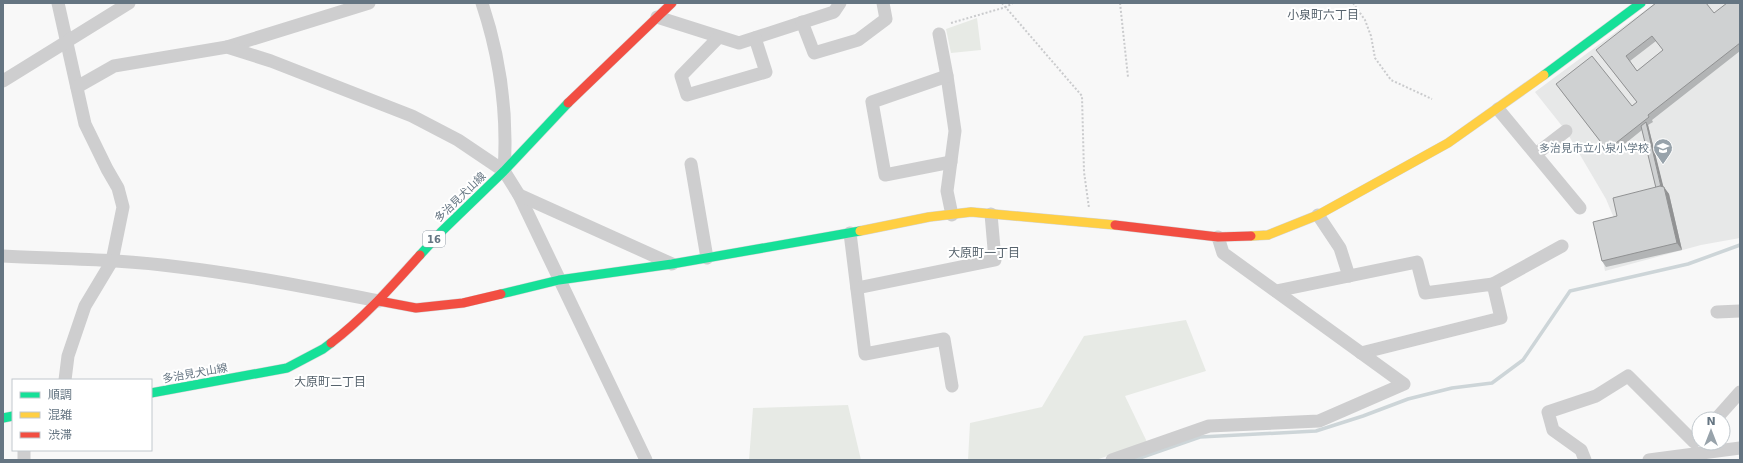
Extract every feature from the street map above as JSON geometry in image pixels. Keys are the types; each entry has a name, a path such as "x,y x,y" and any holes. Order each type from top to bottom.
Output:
{"street":[{"path":"58,3 85,124 118,188 123,207 112,261 85,306 68,356 65,379"},
{"path":"3,82 129,3"},
{"path":"77,87 114,66 227,47 369,3"},
{"path":"482,3 492,33 503,102 506,152 504,171"},
{"name":"多治見犬山線","path":"152,393 287,368 323,349 352,327 379,301 441,232 504,171 566,104 672,3"},
{"path":"657,17 739,44 834,12 840,3"},
{"path":"802,22 814,53 858,40 886,19 883,3"},
{"path":"3,256 112,261 177,266 230,274 416,308 463,303 559,280 672,264 850,233 929,217 971,212 1091,222 1218,237 1268,235 1318,215 1448,143 1498,109 1641,3"},
{"path":"939,34 955,131 947,191 952,215"},
{"path":"719,37 681,76 687,95 766,72 755,38"},
{"path":"227,47 271,62 412,116 458,140 504,171 519,195 646,460"},
{"path":"947,76 872,102 885,175 951,162"},
{"path":"1498,109 1580,208"},
{"path":"1536,154 1566,131"},
{"path":"691,164 707,258"},
{"path":"519,195 672,264"},
{"path":"857,288 995,260 992,214"},
{"path":"1318,215 1340,248 1349,276"},
{"path":"850,233 865,354 944,339 952,386"},
{"path":"1112,460 1209,426 1319,421 1404,384 1223,253 1218,237"},
{"path":"1276,291 1417,262 1425,293 1493,284 1562,246"},
{"path":"1361,353 1501,318 1493,284"},
{"path":"1717,312 1740,311"},
{"path":"1585,460 1581,450 1553,430 1548,412 1596,396 1628,376 1691,434"},
{"path":"1723,411 1740,392"},
{"path":"1682,455 1691,446"},
{"path":"1649,460 1740,448"}],"path":[{"path":"1002,3 1082,96 1084,172 1091,222"},
{"path":"951,23 1006,7 1013,3"},
{"path":"1120,3 1128,77"},
{"path":"1353,3 1365,20 1371,36 1375,58 1391,80 1432,99"}],"shaded area":[{"name":"多治見市立小泉小学校","path":"1655,3 1740,3 1740,238 1701,245 1605,271 1597,228 1616,223 1606,199 1566,131 1535,92"},
{"path":"977,18 981,50 951,53 946,29"},
{"path":"1186,320 1206,371 1125,396 1147,442 1096,460 968,460 970,423 1042,407 1084,336"},
{"path":"848,405 861,460 749,460 753,408"}],"building":[{"path":"1656,3 1706,3 1714,13 1727,3 1740,3 1740,43 1648,115 1649,117 1607,150 1556,84 1592,56 1632,106 1637,102 1596,50","holes":["1652,36 1663,50 1637,71 1626,56"]},
{"path":"1646,122 1661,187 1656,188 1641,126"},
{"path":"1660,186 1664,187 1677,243 1602,261 1593,222 1617,216 1613,198"}],"waterway":[{"path":"1134,460 1200,437 1316,431 1363,416 1408,399 1452,388 1492,383 1523,360 1570,291 1688,264 1740,245"}],"traffic: fast":[{"path":"1544,75 1641,3"},
{"path":"420,255 441,232 504,171 568,103"},
{"path":"501,294 559,280 672,264 860,231"},
{"path":"152,393 287,368 323,349 331,343"},
{"path":"3,418 12,416"}],"traffic: slow":[{"path":"1251,236 1268,235 1318,215 1448,143 1544,75"},
{"path":"860,231 929,217 971,212 1115,225"}],"traffic: jam":[{"path":"568,103 672,3"},
{"path":"1115,225 1218,237 1251,236"},
{"path":"331,343 367,312 420,255"},
{"path":"379,301 416,308 463,303 501,294"}],"place":[{"name":"多治見市立小泉小学校","path":"1663,165"}],"district":[{"name":"小泉町六丁目","path":"1323,15"},
{"name":"大原町一丁目","path":"984,253"},
{"name":"大原町二丁目","path":"330,382"}]}
